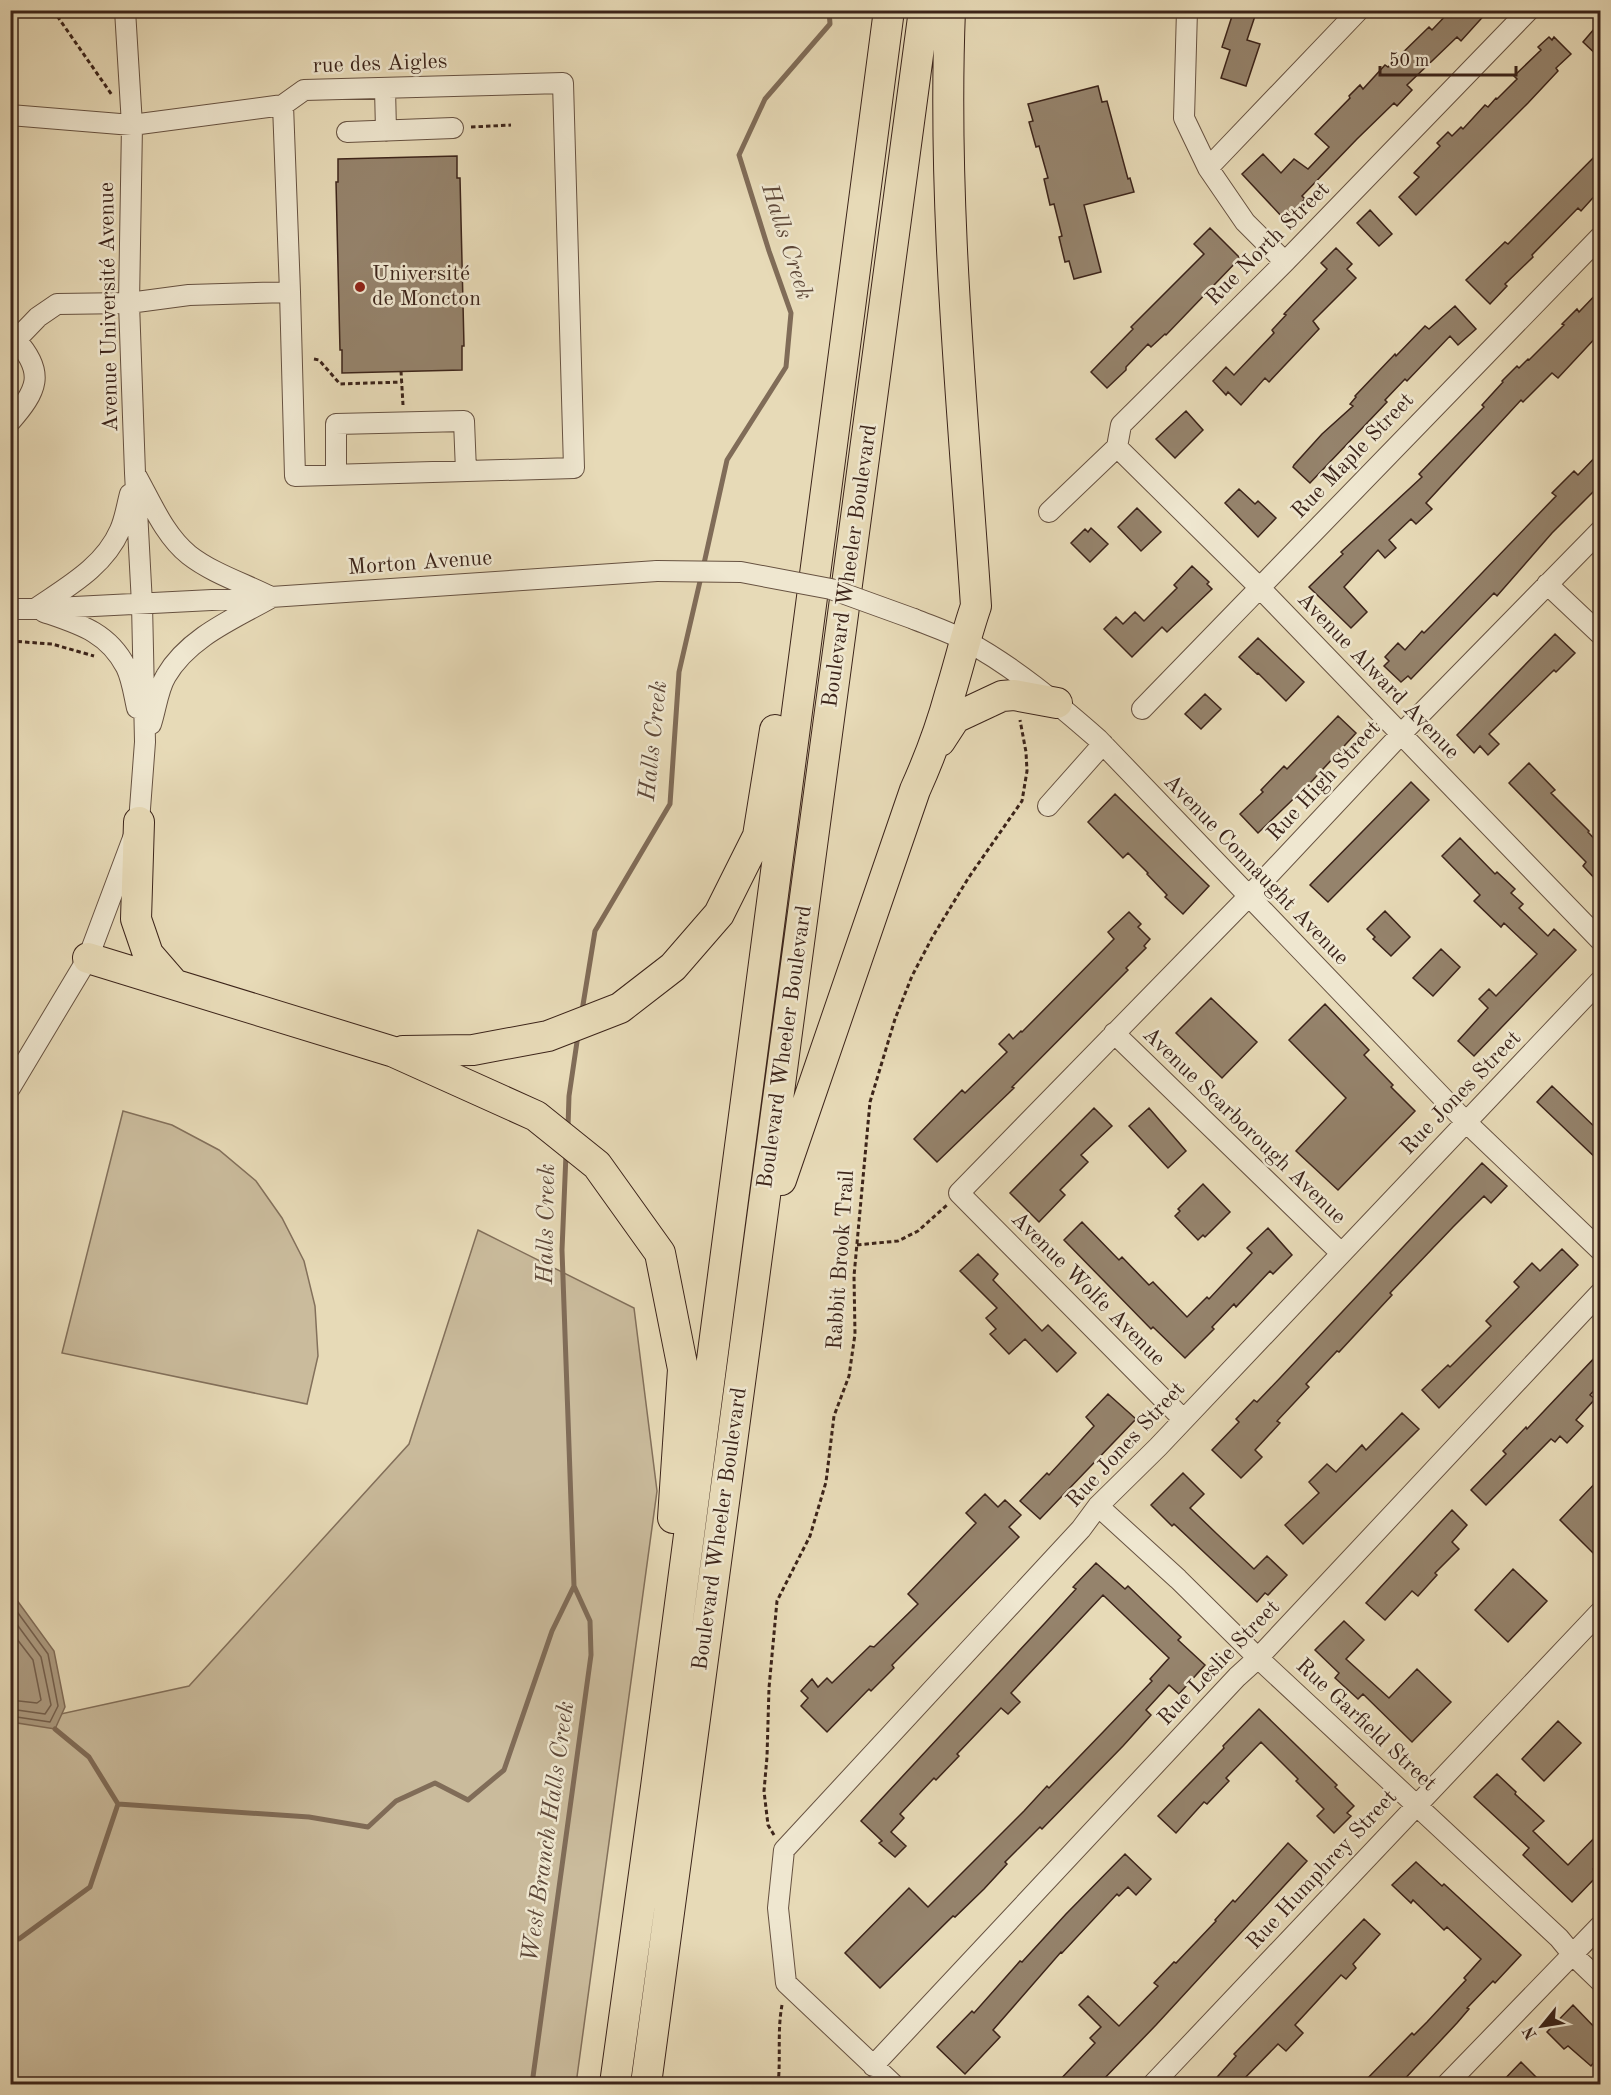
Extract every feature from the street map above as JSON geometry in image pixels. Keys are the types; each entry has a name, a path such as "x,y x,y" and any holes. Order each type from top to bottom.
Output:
{"highway":[{"name":"Boulevard Wheeler Boulevard","path":"615,2085 889,10"},
{"name":"Boulevard Wheeler Boulevard","path":"646,2085 924,10"},
{"path":"693,1729 714,1656 782,1174 950,695 964,640 976,606 952,245 947,80 950,10"},
{"path":"394,1052 473,1050 548,1036 620,1008 673,967 719,914 758,836 811,492 842,374"},
{"path":"928,759 955,718 1002,696 1014,695 1057,703"},
{"path":"139,822 136,919 148,954 174,984"},
{"path":"88,958 394,1052 536,1116 597,1165 660,1253 682,1369 656,1787"}],"street":[{"name":"Avenue Université Avenue","path":"125,10 132,125 129,303 142,604 145,742"},
{"path":"1187,10 1185,118 1208,168 1245,222 1284,262"},
{"path":"1208,168 1359,10"},
{"name":"Rue North Street","path":"1048,512 1117,447 1121,425 1284,262 1529,10"},
{"name":"rue des Aigles","path":"10,115 132,125 283,105 304,90 562,83 573,468 466,471"},
{"path":"385,88 386,131"},
{"path":"283,105 295,476 466,471 464,421 336,424 336,474"},
{"path":"347,132 453,128"},
{"name":"Rue Maple Street","path":"1142,710 1600,237"},
{"path":"10,422 27,403 35,384 34,366 26,351 13,343 38,317 57,304 129,303 189,295 290,291"},
{"name":"Avenue Alward Avenue","path":"1117,447 1259,587 1600,940"},
{"path":"135,473 165,528 189,554 213,569 271,597"},
{"path":"35,609 82,577 110,550 122,528 135,473"},
{"name":"Rue High Street","path":"959,1193 1600,531"},
{"name":"Morton Avenue","path":"10,609 271,597 657,570 741,572 831,589"},
{"path":"1547,584 1600,634"},
{"name":"Avenue Connaught Avenue","path":"831,589 964,640 1057,703 1103,744 1467,1123 1600,1250"},
{"path":"10,1088 88,958 139,822 145,742 166,676 186,652 206,635 271,597"},
{"path":"35,609 88,627 112,645 128,669 145,742"},
{"path":"1048,806 1103,744"},
{"name":"Rue Jones Street","path":"784,1850 1081,1529 1098,1506 1158,1447 1600,981"},
{"name":"Avenue Scarborough Avenue","path":"1114,1033 1341,1253"},
{"name":"Avenue Wolfe Avenue","path":"959,1193 1183,1419"},
{"name":"Rue Leslie Street","path":"873,2066 1600,1293"},
{"name":"Rue Garfield Street","path":"1098,1506 1559,1938 1600,1981"},
{"name":"Rue Humphrey Street","path":"1154,2085 1600,1611"},
{"path":"784,1850 778,1908 786,1983 893,2085"},
{"path":"1447,2085 1600,1926"}],"path":[{"path":"53,10 112,96"},
{"path":"453,128 511,125"},
{"path":"314,359 319,360 340,384 402,382"},
{"path":"401,371 403,405"},
{"path":"10,641 52,644 94,656"},
{"name":"Rabbit Brook Trail","path":"784,1850 768,1825 764,1791 768,1757 769,1679 777,1601 810,1536 826,1482 834,1416 849,1376 854,1344 853,1304 870,1102 903,997 944,917 1022,801 1027,771 1026,752 1014,695"},
{"path":"857,1245 898,1241 918,1231 936,1217 959,1193"},
{"path":"778,2085 781,2057 778,2026 786,1983"}],"shaded area":[{"path":"123,1111 172,1125 219,1150 256,1181 282,1218 304,1261 315,1306 318,1356 307,1404 62,1353"},
{"path":"478,1230 634,1308 657,1491 576,2084 11,2084 10,1725 189,1686 409,1444"}],"water":[{"path":"11,1592 54,1651 65,1707 55,1729 11,1722"}],"building":[{"path":"1234,10 1257,10 1247,40 1260,44 1246,86 1221,78 1230,50 1222,47"},
{"path":"1451,10 1489,10 1461,41 1457,37 1407,85 1412,90 1397,106 1394,103 1357,139 1302,196 1305,199 1284,219 1242,174 1263,154 1281,173 1294,159 1308,169 1329,147 1315,134 1350,98 1349,96 1360,85 1363,89 1385,65 1388,67 1429,27 1432,30"},
{"path":"1600,22 1600,58 1583,42"},
{"path":"1549,37 1552,40 1554,37 1571,54 1556,68 1558,71 1528,103 1416,215 1399,197 1419,177 1414,173 1440,146 1437,143 1448,132 1452,136 1461,127 1463,129 1485,105 1488,107 1517,79 1514,76 1541,50 1538,47"},
{"path":"1098,86 1102,102 1107,101 1128,179 1130,178 1134,192 1084,205 1101,272 1074,279 1069,261 1065,262 1059,237 1062,236 1054,204 1050,205 1044,179 1048,178 1029,122 1033,121 1028,104"},
{"path":"1600,151 1600,190 1581,211 1578,208 1532,255 1533,257 1505,284 1507,286 1490,304 1466,280 1505,242 1508,244"},
{"path":"457,156 457,178 460,178 464,346 462,346 462,370 342,373 336,182 338,182 338,159"},
{"path":"1370,210 1392,234 1379,246 1357,223"},
{"path":"1210,228 1240,258 1166,335 1151,347 1148,344 1107,388 1091,372 1133,329 1131,327 1204,254 1194,244"},
{"path":"1336,248 1352,264 1347,269 1356,278 1313,321 1319,329 1269,382 1265,378 1241,405 1228,392 1226,395 1213,381 1226,367 1234,375 1274,333 1272,330 1286,315 1284,314 1327,269 1321,263"},
{"path":"1600,290 1600,333 1558,378 1552,373 1523,402 1521,400 1426,503 1432,509 1416,524 1411,519 1389,540 1396,548 1385,558 1378,550 1344,587 1367,612 1351,628 1309,587 1343,554 1341,552 1422,477 1419,474 1484,407 1482,405 1502,381 1517,366 1519,368 1529,360 1577,309 1579,312"},
{"path":"1455,306 1476,329 1458,345 1450,336 1407,381 1405,379 1385,400 1387,402 1310,483 1293,467 1294,465 1322,434 1353,406 1350,404 1355,396 1395,354 1396,356 1425,326 1429,329"},
{"path":"1186,411 1203,430 1175,458 1156,439"},
{"path":"1600,452 1600,485 1552,533 1497,596 1494,593 1411,679 1408,676 1401,682 1384,666 1389,661 1385,657 1398,643 1405,650 1422,631 1424,633 1556,496 1552,493 1574,471 1578,475"},
{"path":"1239,489 1255,504 1258,501 1276,518 1258,537 1225,503"},
{"path":"1137,508 1161,532 1141,551 1118,527"},
{"path":"1091,528 1108,544 1090,562 1071,543 1085,529 1088,532"},
{"path":"1192,566 1209,582 1207,584 1212,589 1167,632 1162,627 1132,657 1104,629 1116,617 1123,624 1135,612 1144,621 1177,588 1174,585"},
{"path":"1555,634 1575,653 1556,672 1554,670 1489,734 1499,744 1488,755 1480,746 1474,753 1457,735"},
{"path":"1258,638 1304,682 1286,701 1239,657"},
{"path":"1205,694 1221,709 1201,729 1185,714"},
{"path":"1338,716 1356,733 1313,780 1258,833 1240,814 1263,792 1261,790 1284,766 1287,769"},
{"path":"1529,763 1555,790 1551,793 1600,845 1600,884 1583,866 1586,862 1509,783"},
{"path":"1411,782 1429,800 1328,902 1310,885"},
{"path":"1115,794 1209,886 1183,914 1165,897 1167,895 1128,853 1123,858 1088,822"},
{"path":"1460,838 1495,874 1497,872 1515,889 1511,893 1523,904 1519,908 1548,936 1554,929 1576,950 1474,1056 1458,1041 1488,1008 1479,999 1489,989 1496,996 1537,954 1504,923 1501,927 1474,901 1480,895 1442,856"},
{"path":"1385,911 1410,937 1391,956 1373,939 1375,937 1367,929"},
{"path":"1129,912 1141,924 1138,927 1150,939 1144,946 1146,948 1126,968 1128,970 1012,1087 1014,1088 937,1162 914,1139 962,1090 965,1093 1007,1052 999,1044 1009,1034 1013,1039 1022,1032 1114,939 1108,932"},
{"path":"1441,949 1460,967 1433,996 1413,978"},
{"path":"1211,998 1257,1042 1222,1078 1176,1033"},
{"path":"1325,1004 1369,1050 1364,1055 1415,1111 1338,1190 1296,1151 1346,1098 1289,1040"},
{"path":"1552,1086 1600,1132 1600,1162 1537,1102"},
{"path":"1094,1108 1112,1126 1081,1155 1088,1162 1060,1190 1065,1195 1039,1222 1010,1193"},
{"path":"1149,1108 1186,1151 1168,1168 1129,1126"},
{"path":"1482,1163 1507,1186 1491,1203 1484,1196 1390,1293 1392,1295 1339,1352 1337,1351 1306,1384 1309,1387 1277,1421 1280,1423 1255,1450 1262,1457 1241,1478 1212,1450 1239,1422 1236,1419 1254,1400 1257,1402"},
{"path":"1203,1184 1230,1212 1205,1237 1203,1235 1198,1240 1175,1216 1180,1211 1178,1209"},
{"path":"1082,1222 1119,1260 1122,1257 1149,1285 1153,1282 1187,1317 1207,1297 1209,1299 1252,1253 1247,1248 1268,1228 1292,1255 1273,1274 1270,1271 1236,1307 1234,1304 1212,1327 1214,1329 1185,1358 1153,1327 1151,1329 1064,1240"},
{"path":"1562,1249 1578,1265 1439,1408 1422,1390 1448,1365 1450,1367 1491,1326 1486,1321 1519,1287 1514,1282 1532,1263 1540,1271"},
{"path":"978,1254 998,1274 993,1280 1042,1331 1048,1325 1076,1353 1057,1372 1025,1339 1009,1354 990,1334 996,1329 986,1318 997,1308 960,1271"},
{"path":"1600,1352 1600,1384 1590,1395 1595,1399 1576,1420 1583,1426 1567,1443 1560,1436 1555,1442 1551,1439 1486,1505 1471,1490 1506,1454 1503,1451"},
{"path":"1108,1394 1136,1419 1040,1519 1020,1501 1047,1473 1049,1475 1094,1426 1086,1417"},
{"path":"1402,1413 1419,1429 1303,1544 1285,1525 1319,1493 1309,1482 1327,1464 1336,1472 1362,1445 1366,1450"},
{"path":"1183,1473 1204,1494 1190,1508 1254,1569 1267,1556 1287,1575 1268,1595 1265,1593 1257,1602 1151,1505"},
{"path":"1600,1478 1600,1545 1593,1553 1560,1520"},
{"path":"985,1494 998,1507 1005,1500 1021,1515 1009,1527 1019,1537 892,1665 894,1668 871,1691 869,1689 827,1732 801,1706 808,1698 801,1691 812,1679 818,1687 827,1678 832,1683 870,1646 874,1647 918,1604 908,1594 976,1523 966,1513"},
{"path":"1452,1510 1467,1525 1452,1542 1459,1549 1435,1573 1437,1575 1418,1596 1412,1591 1385,1620 1366,1603"},
{"path":"1096,1563 1125,1589 1128,1586 1181,1637 1178,1640 1205,1665 1179,1694 1169,1685 1146,1710 1151,1715 1123,1746 1042,1829 1040,1827 1005,1862 1007,1864 984,1889 955,1917 953,1916 880,1988 845,1953 909,1888 928,1907 1047,1786 1049,1788 1152,1681 1150,1679 1169,1658 1103,1595 1011,1693 1020,1702 1008,1714 1001,1708 957,1754 959,1756 936,1780 934,1778 900,1814 904,1818 891,1832 906,1846 895,1857 879,1843 882,1841 861,1821 1076,1589 1073,1587"},
{"path":"1513,1569 1547,1601 1508,1642 1475,1610"},
{"path":"1344,1621 1364,1640 1346,1659 1389,1698 1417,1669 1451,1702 1412,1742 1363,1694 1358,1699 1335,1678 1339,1673 1315,1650"},
{"path":"1259,1709 1337,1785 1335,1787 1354,1806 1347,1813 1351,1816 1334,1833 1317,1816 1324,1809 1261,1742 1226,1778 1229,1781 1207,1804 1204,1802 1176,1833 1158,1816"},
{"path":"1558,1721 1581,1743 1544,1781 1522,1759"},
{"path":"1497,1774 1544,1821 1533,1831 1568,1865 1600,1832 1600,1861 1593,1869 1598,1875 1572,1902 1523,1855 1529,1848 1474,1797"},
{"path":"1288,1843 1307,1861 1156,2025 1098,2085 1055,2085 1095,2043 1090,2038 1101,2027 1079,2005 1088,1996 1119,2026 1158,1986 1154,1983 1216,1921 1233,1900 1235,1902"},
{"path":"1125,1854 1151,1879 1136,1895 1128,1887 1119,1896 1117,1894 1061,1952 993,2030 1000,2037 965,2074 937,2047 972,2011 974,2013 1020,1961 1022,1962"},
{"path":"1416,1862 1442,1886 1444,1884 1521,1955 1467,2008 1469,2009 1457,2023 1399,2085 1361,2085 1412,2033 1414,2035 1427,2022 1466,1980 1464,1978 1481,1959 1447,1927 1444,1930 1413,1900 1411,1903 1392,1885"},
{"path":"1364,1919 1380,1934 1353,1964 1356,1968 1346,1979 1341,1975 1295,2025 1303,2033 1286,2051 1278,2044 1238,2085 1210,2085 1236,2056 1234,2054"},
{"path":"1573,2005 1600,2033 1600,2055 1591,2066 1568,2046 1564,2049 1547,2032"},
{"path":"1521,2062 1544,2085 1499,2085"}],"waterway":[{"name":"Halls Creek","path":"703,568 727,460 786,367 791,313 739,155 765,99 830,24 829,10"},
{"name":"Halls Creek","path":"582,1011 595,931 670,804 679,672 701,577"},
{"name":"Halls Creek","path":"568,1127 569,1096 578,1035"},
{"name":"West Branch Halls Creek","path":"532,2084 591,1655 590,1621 574,1586 562,1250 566,1154"},
{"path":"118,1804 309,1817 368,1827 396,1801 435,1783 468,1800 504,1770 552,1631 574,1586"},
{"path":"55,1729 89,1757 118,1804"},
{"path":"10,1939 19,1939 90,1887 118,1804"}],"place":[{"name":"Université de Moncton","path":"360,287"}]}
